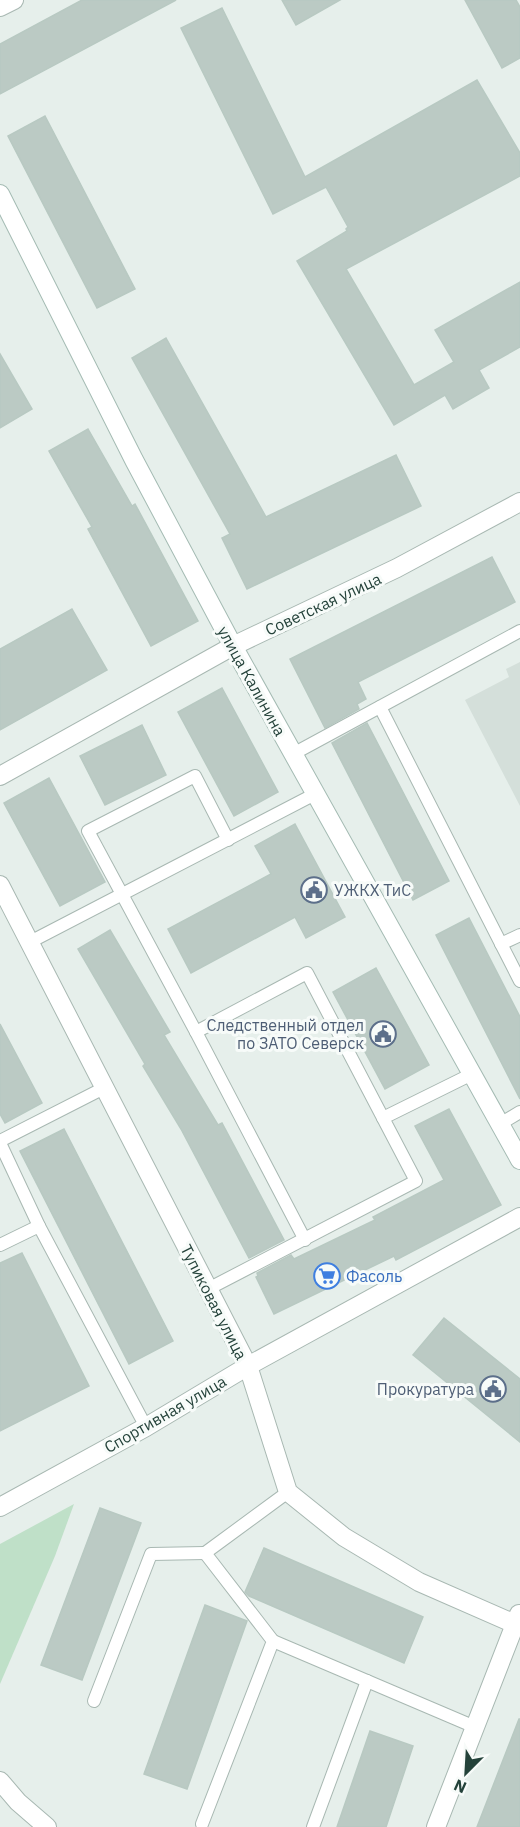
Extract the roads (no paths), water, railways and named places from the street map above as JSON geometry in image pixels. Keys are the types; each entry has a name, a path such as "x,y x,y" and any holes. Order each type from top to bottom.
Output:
{"street":[{"path":"0,7 14,0"},
{"name":"улица Калинина","path":"0,194 134,460 233,646 520,1160"},
{"name":"Советская улица","path":"0,776 233,646 397,568 520,502"},
{"name":"Тупиковая улица","path":"0,885 6,912 30,942 248,1366 288,1492"},
{"name":"Спортивная улица","path":"0,1508 146,1427 248,1366 520,1217"},
{"path":"288,1492 344,1537 419,1582 518,1618 436,1827"},
{"path":"0,1781 18,1802 47,1827"}],"lane":[{"path":"293,754 520,631"},
{"path":"380,707 520,981"},
{"path":"228,840 195,776 88,831 305,1240"},
{"path":"30,942 315,794"},
{"path":"501,944 520,935"},
{"path":"196,1032 307,974 416,1181 208,1289"},
{"path":"383,1118 472,1074"},
{"path":"104,1088 0,1142 39,1226 146,1427"},
{"path":"500,1124 520,1112"},
{"path":"0,1245 39,1226"},
{"path":"94,1701 151,1554 205,1553 288,1492"},
{"path":"205,1553 273,1641 475,1726"},
{"path":"202,1824 273,1641"},
{"path":"313,1827 366,1681"}],"place":[{"name":"УЖКХ ТиС","path":"314,890"},
{"name":"Следственный отдел по ЗАТО Северск","path":"383,1034"},
{"name":"Фасоль","path":"327,1276"},
{"name":"Прокуратура","path":"493,1389"}]}
